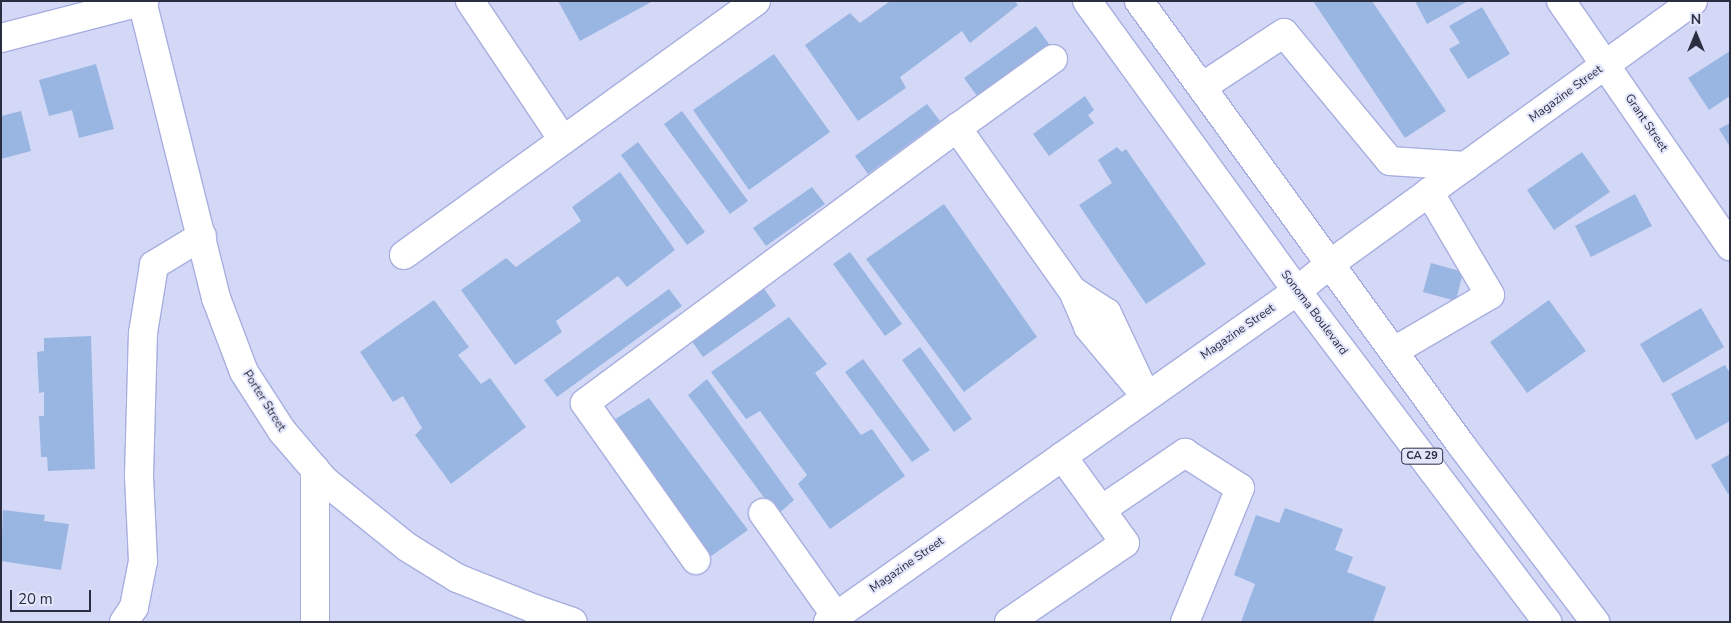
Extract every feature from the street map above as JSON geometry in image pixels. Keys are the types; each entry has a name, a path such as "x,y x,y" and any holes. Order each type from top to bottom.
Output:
{"street":[{"path":"1,38 143,1"},
{"name":"Porter Street","path":"143,1 216,298 244,372 282,431 326,481 407,548 457,578 566,621"},
{"path":"470,1 564,140"},
{"path":"404,255 756,1"},
{"name":"Sonoma Boulevard","path":"1087,1 1297,291 1547,622"},
{"name":"CA 29","path":"1139,1 1330,264 1595,622"},
{"name":"Grant Street","path":"1561,1 1730,246"},
{"name":"Magazine Street","path":"832,619 1297,291 1330,264 1693,1"},
{"path":"1202,86 1284,33 1390,162 1466,166"},
{"path":"696,560 585,402 1054,58"},
{"path":"957,128 1073,291 1088,327 1146,396"},
{"path":"1394,351 1490,295 1429,192"},
{"path":"124,622 134,607 143,562 139,475 143,333 154,265 202,236"},
{"path":"1101,510 1186,453 1240,488 1185,622"},
{"path":"1009,622 1125,543 1062,456"},
{"path":"315,469 316,622"},
{"path":"763,513 832,619"}],"building":[{"path":"558,1 653,1 580,41"},
{"path":"890,1 1015,1 1018,5 970,43 962,31 900,77 906,88 858,121 805,45 850,13 860,23"},
{"path":"1313,1 1372,1 1446,111 1405,138"},
{"path":"1415,1 1468,1 1427,24"},
{"path":"1482,7 1510,54 1468,79 1449,49 1460,43 1449,26"},
{"path":"1036,26 1049,44 977,96 964,78"},
{"path":"1730,51 1730,96 1709,110 1688,78"},
{"path":"774,54 830,132 749,190 693,110"},
{"path":"96,64 114,129 79,138 72,110 49,116 39,80"},
{"path":"1085,96 1094,110 1088,115 1094,123 1049,156 1033,134"},
{"path":"927,104 940,121 868,174 855,156"},
{"path":"21,111 31,151 1,159 1,116"},
{"path":"682,111 748,201 730,214 664,124"},
{"path":"1730,123 1730,147 1719,129"},
{"path":"638,142 705,232 687,245 621,155"},
{"path":"1117,147 1122,152 1126,149 1206,264 1146,304 1079,205 1112,183 1098,160"},
{"path":"1582,152 1610,192 1554,230 1527,190"},
{"path":"620,172 675,250 627,287 618,276 556,321 562,332 515,365 461,290 506,258 516,267 581,221 572,207"},
{"path":"812,187 825,204 766,246 753,228"},
{"path":"1635,194 1652,226 1591,257 1575,226"},
{"path":"944,204 1037,337 964,392 866,259"},
{"path":"850,252 902,324 885,336 833,264"},
{"path":"1431,263 1463,272 1456,301 1423,292"},
{"path":"763,287 776,306 703,357 691,340"},
{"path":"669,289 682,306 557,397 544,380"},
{"path":"434,300 469,347 458,355 481,384 490,378 526,427 451,484 415,435 422,428 403,396 393,402 360,352"},
{"path":"1549,300 1586,351 1527,393 1490,342"},
{"path":"1701,308 1724,347 1663,383 1640,344"},
{"path":"789,317 827,364 815,373 861,435 872,429 905,476 830,529 798,484 807,475 760,411 746,419 711,372"},
{"path":"91,336 95,469 48,471 47,457 41,457 39,416 44,416 44,392 39,393 37,352 44,351 44,338"},
{"path":"920,347 972,419 954,432 902,360"},
{"path":"863,359 930,450 912,462 845,372"},
{"path":"1725,365 1730,373 1730,421 1696,440 1671,394"},
{"path":"707,379 794,500 777,515 688,395"},
{"path":"649,398 748,530 707,559 609,423"},
{"path":"1730,454 1730,493 1728,494 1711,465"},
{"path":"1285,508 1343,529 1335,550 1353,557 1347,572 1386,587 1373,622 1241,622 1255,584 1234,575 1256,515 1279,523"},
{"path":"3,510 45,515 44,521 69,524 61,570 1,561"}]}
